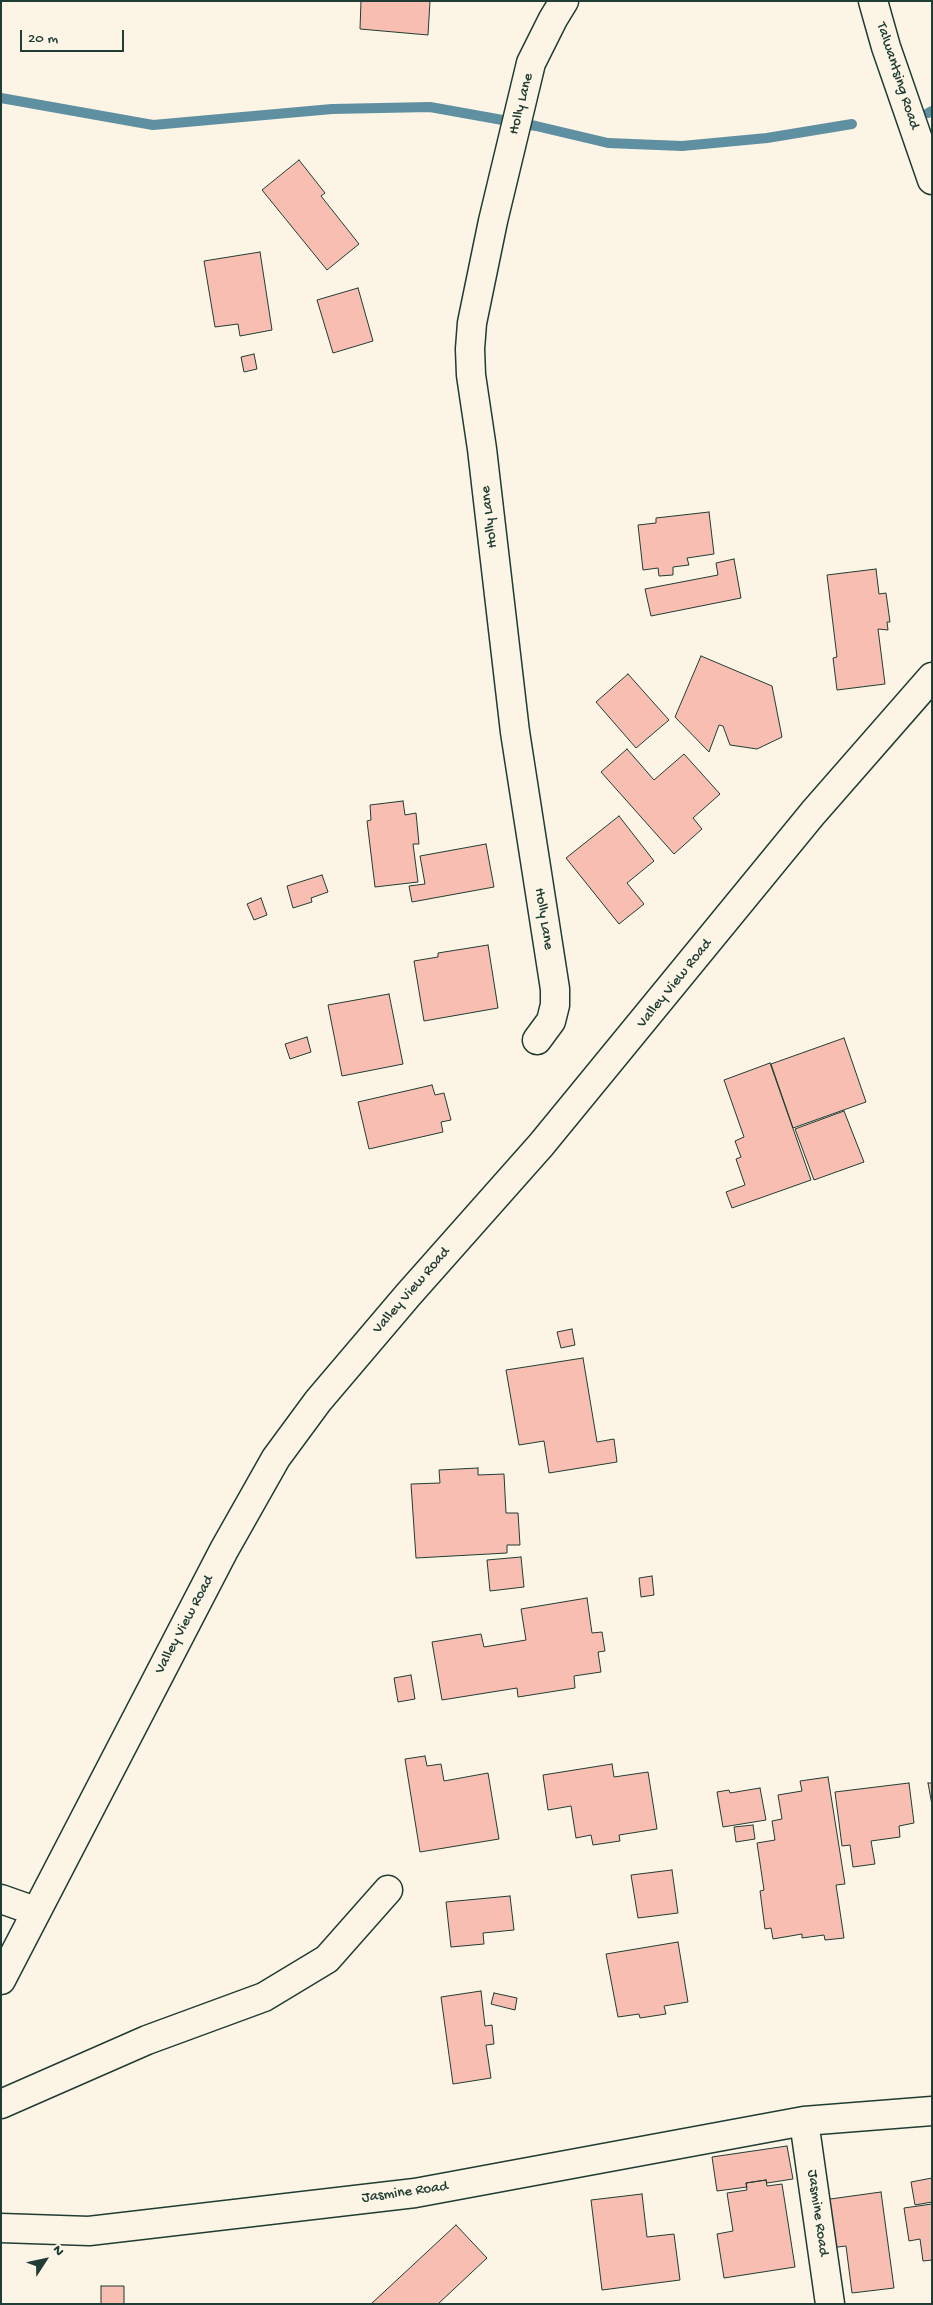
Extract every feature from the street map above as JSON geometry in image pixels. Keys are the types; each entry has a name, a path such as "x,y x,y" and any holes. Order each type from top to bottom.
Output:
{"street":[{"name":"Holly Lane","path":"537,1040 551,1021 555,1005 555,989 515,732 482,449 471,375 470,349 472,324 531,63 564,1"},
{"name":"Talwantsing Road","path":"872,1 932,180"},
{"name":"Valley View Road","path":"1,1980 35,1911 224,1550 276,1458 318,1400 408,1295 542,1145 812,813 931,680"},
{"path":"1,2104 147,2040 264,1997 327,1959 388,1890"},
{"path":"1,1899 35,1911"},
{"name":"Jasmine Road","path":"1,2228 89,2231 415,2193 804,2121 932,2111"},
{"name":"Jasmine Road","path":"804,2121 830,2304"}],"building":[{"path":"361,1 430,1 428,35 360,29"},
{"path":"299,160 325,193 321,196 359,244 327,270 262,190"},
{"path":"260,252 272,330 240,336 238,324 215,327 204,261"},
{"path":"358,288 373,341 333,353 317,300"},
{"path":"254,354 257,369 244,372 241,357"},
{"path":"709,512 714,554 687,558 689,565 673,567 673,575 659,576 658,568 643,570 638,525 656,523 656,518"},
{"path":"734,559 741,598 651,616 645,589 718,575 716,563"},
{"path":"876,569 879,594 886,593 890,622 887,622 888,630 878,629 885,684 837,690 833,658 837,657 827,575"},
{"path":"701,656 772,686 782,737 757,749 730,745 723,726 719,725 709,752 675,717"},
{"path":"628,674 669,720 636,748 596,702"},
{"path":"627,749 654,780 684,754 720,794 693,818 702,829 674,854 601,772"},
{"path":"403,801 405,815 416,813 419,844 413,844 418,882 375,887 367,821 371,820 370,805"},
{"path":"619,816 654,861 627,883 644,904 619,924 566,858"},
{"path":"486,844 494,887 412,902 409,886 425,884 420,856"},
{"path":"322,875 328,892 311,898 312,902 293,908 287,886"},
{"path":"261,898 267,915 254,920 247,904"},
{"path":"488,945 498,1008 424,1021 414,961 438,957 438,953"},
{"path":"389,994 403,1064 342,1076 328,1005"},
{"path":"307,1037 311,1052 290,1059 285,1044"},
{"path":"844,1038 866,1102 793,1128 771,1064"},
{"path":"770,1063 811,1180 732,1208 726,1192 745,1185 736,1159 741,1157 735,1141 744,1137 724,1080"},
{"path":"432,1085 435,1095 444,1093 451,1120 441,1122 443,1132 369,1149 358,1102"},
{"path":"844,1111 864,1162 814,1180 795,1129"},
{"path":"572,1329 575,1345 561,1348 557,1332"},
{"path":"583,1358 597,1442 614,1439 617,1462 549,1473 544,1441 519,1445 506,1370"},
{"path":"478,1468 478,1475 504,1474 506,1513 518,1513 520,1545 507,1545 507,1553 416,1558 411,1484 440,1483 439,1470"},
{"path":"521,1557 524,1587 490,1591 487,1560"},
{"path":"652,1576 654,1595 641,1597 639,1578"},
{"path":"587,1598 592,1633 602,1632 605,1651 598,1652 601,1672 574,1676 575,1688 518,1697 517,1688 442,1700 432,1642 481,1634 484,1647 526,1640 521,1609"},
{"path":"411,1675 415,1699 398,1702 394,1678"},
{"path":"425,1756 427,1766 441,1764 444,1781 488,1773 499,1839 420,1852 405,1759"},
{"path":"612,1764 614,1777 648,1772 657,1829 619,1835 620,1841 593,1845 591,1835 576,1838 571,1806 548,1810 543,1775"},
{"path":"828,1777 845,1884 836,1885 844,1938 825,1940 824,1935 802,1938 802,1934 773,1939 771,1928 765,1929 760,1891 764,1890 757,1843 775,1840 772,1821 782,1819 778,1795 802,1791 800,1781"},
{"path":"909,1783 914,1823 899,1826 900,1837 871,1841 875,1864 853,1867 850,1845 842,1846 835,1792"},
{"path":"928,1783 932,1783 932,1805"},
{"path":"760,1788 766,1820 723,1827 717,1792 729,1790 730,1793"},
{"path":"753,1825 755,1839 736,1842 734,1827"},
{"path":"672,1870 678,1913 638,1918 631,1875"},
{"path":"510,1896 514,1930 483,1933 484,1944 451,1947 446,1902"},
{"path":"678,1942 688,2002 664,2006 666,2014 640,2018 639,2014 618,2017 606,1954"},
{"path":"481,1991 485,2026 492,2025 494,2044 486,2045 491,2078 453,2084 441,1997"},
{"path":"494,1993 517,1998 515,2010 491,2004"},
{"path":"787,2146 793,2179 767,2183 766,2180 746,2183 747,2187 717,2191 712,2157"},
{"path":"932,2178 932,2202 915,2205 911,2182"},
{"path":"766,2180 767,2186 782,2184 795,2267 724,2278 717,2234 733,2231 727,2193 747,2190 746,2183"},
{"path":"881,2192 894,2288 852,2293 846,2246 830,2248 823,2200"},
{"path":"642,2194 647,2237 674,2234 680,2280 602,2290 591,2200"},
{"path":"932,2204 932,2260 923,2261 920,2239 909,2241 904,2208"},
{"path":"456,2225 487,2258 438,2304 371,2304"},
{"path":"101,2286 124,2286 124,2304 101,2304"}],"waterway":[{"path":"1,98 153,125 332,109 430,107 536,126 608,143 682,146 767,138 852,124"},
{"path":"928,113 932,111"}]}
